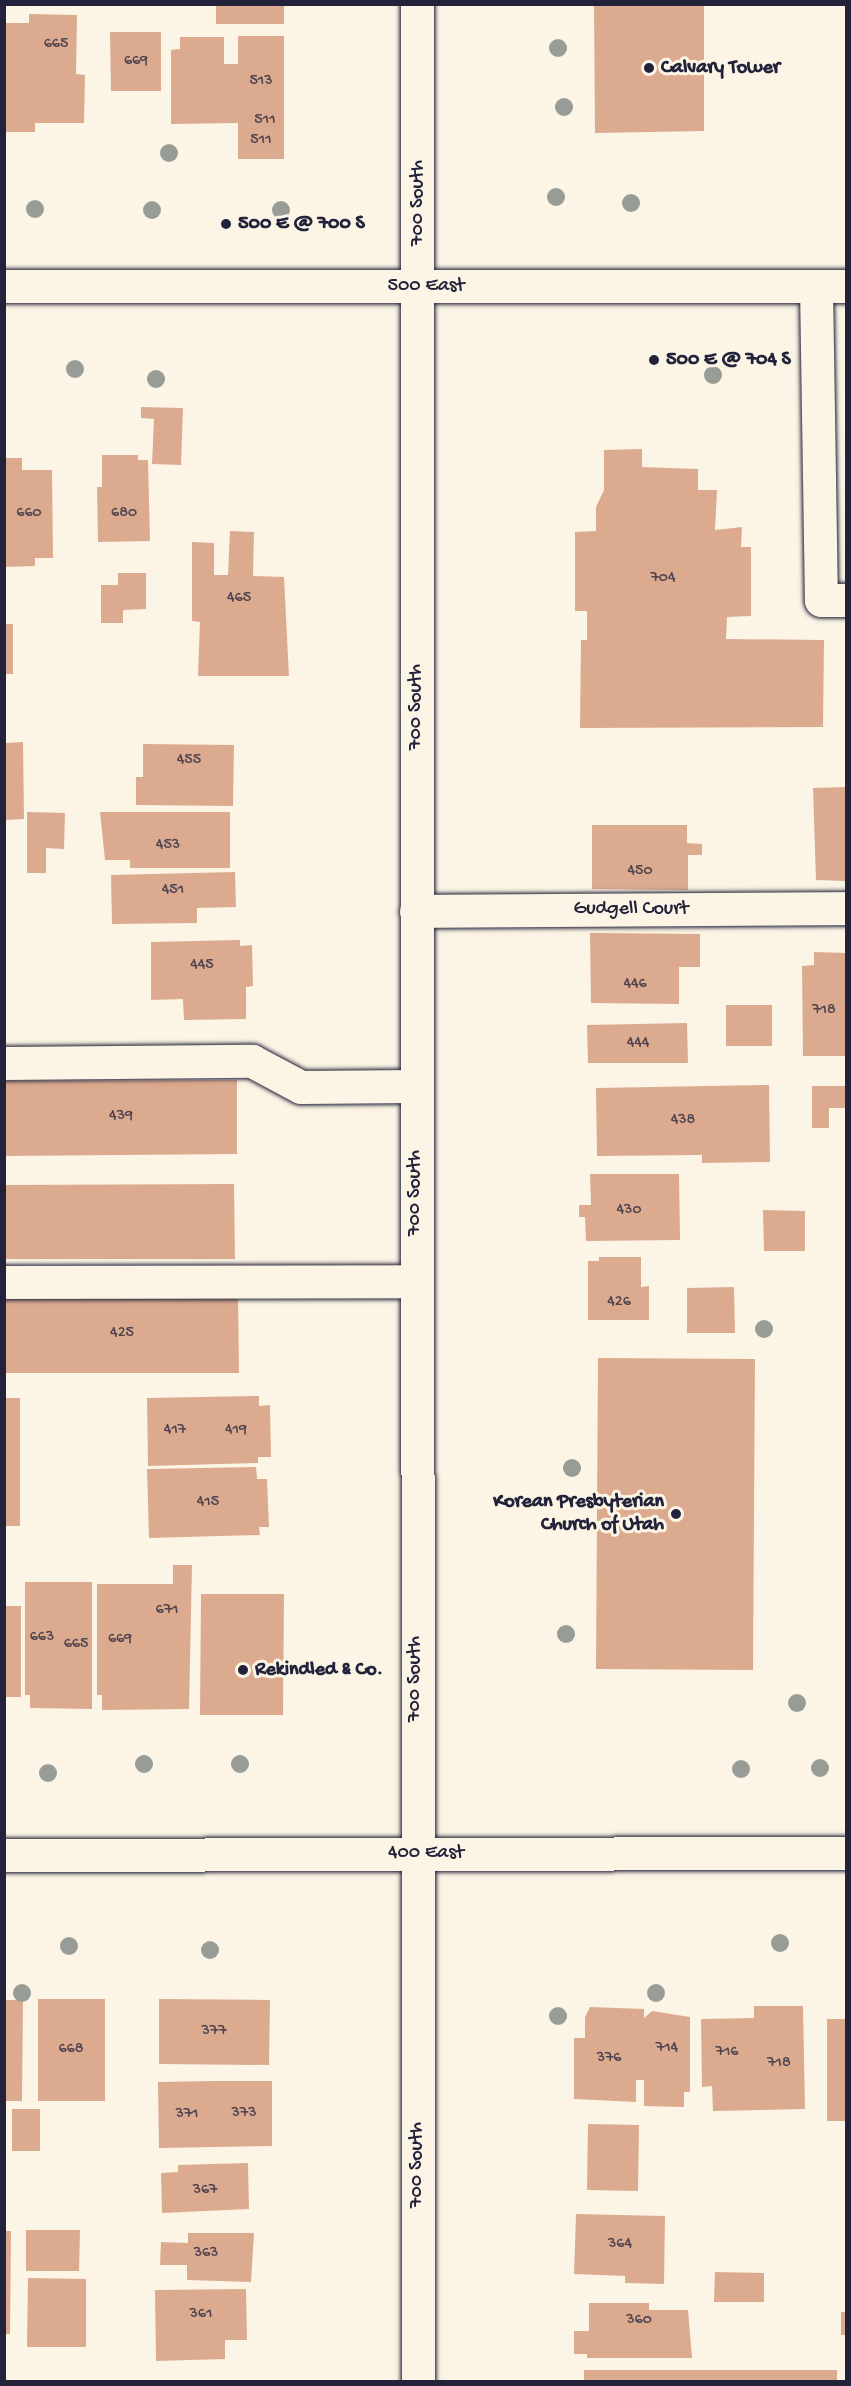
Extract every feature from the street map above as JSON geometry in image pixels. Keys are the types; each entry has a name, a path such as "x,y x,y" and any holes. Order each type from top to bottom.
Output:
{"street":[{"name":"700 South","path":"417,4 418,2382"},
{"name":"500 East","path":"4,286 831,286"},
{"path":"831,286 833,461 821,600 846,600"},
{"name":"Gudgell Court","path":"416,911 846,908"},
{"path":"4,1063 252,1061 301,1088 416,1086"},
{"path":"4,1282 416,1281"},
{"name":"400 East","path":"4,1855 846,1853"}],"building":[{"path":"216,4 284,4 284,24 216,24"},
{"name":"Calvary Tower","path":"594,4 704,4 704,131 595,133"},
{"path":"29,14 77,15 76,74 85,75 84,123 35,123 35,132 4,132 4,23 29,23"},
{"path":"110,32 161,32 161,91 111,91"},
{"path":"238,36 284,36 284,159 238,159 238,123 171,124 171,50 180,49 180,37 224,37 224,64 238,64"},
{"path":"141,407 183,408 181,465 152,464 154,419 141,418"},
{"path":"642,449 642,467 698,469 698,490 717,490 715,530 742,527 741,547 751,547 751,616 727,617 726,639 824,640 823,727 580,728 581,640 587,640 587,611 575,611 575,532 596,531 596,507 604,490 604,450"},
{"path":"102,455 138,455 138,460 148,460 150,541 98,542 97,487 102,487"},
{"path":"4,458 22,458 22,470 52,470 53,558 35,558 35,566 4,567"},
{"path":"230,531 254,532 253,576 284,577 289,676 198,676 200,622 192,621 192,542 214,543 214,575 228,575"},
{"path":"118,573 146,573 146,609 123,610 123,623 101,623 101,585 118,585"},
{"path":"4,624 13,624 13,674 4,674"},
{"path":"23,742 24,819 5,820 5,743"},
{"path":"143,744 234,745 233,806 136,805 136,777 143,777"},
{"path":"846,787 845,881 816,880 813,788"},
{"path":"27,812 65,813 64,849 46,848 46,873 27,873"},
{"path":"100,812 230,812 230,868 130,868 130,860 105,860"},
{"path":"592,825 687,825 687,843 702,844 702,855 688,855 688,890 592,889"},
{"path":"235,872 236,907 197,908 197,923 112,924 111,875"},
{"path":"590,933 700,934 700,967 679,967 679,1004 591,1003"},
{"path":"240,940 240,946 252,945 253,986 246,987 246,1019 184,1020 183,999 151,1000 151,942"},
{"path":"814,952 846,953 846,1056 803,1056 802,966 814,965"},
{"path":"726,1005 772,1005 772,1046 726,1046"},
{"path":"687,1023 688,1063 588,1063 587,1025"},
{"path":"237,1080 237,1154 4,1156 4,1081"},
{"path":"769,1085 770,1162 702,1163 702,1155 597,1156 596,1088"},
{"path":"812,1086 846,1086 846,1108 829,1108 829,1128 812,1128"},
{"path":"590,1174 679,1174 680,1240 586,1241 585,1217 579,1217 579,1205 591,1205"},
{"path":"234,1184 235,1259 4,1259 4,1185"},
{"path":"763,1210 805,1211 805,1251 764,1251"},
{"path":"599,1257 641,1257 641,1287 649,1286 649,1320 588,1320 588,1261 599,1261"},
{"path":"734,1287 735,1333 687,1333 687,1288"},
{"path":"238,1294 239,1373 4,1373 4,1295"},
{"name":"Korean Presbyterian Church of Utah","path":"598,1358 755,1359 753,1670 596,1669"},
{"path":"259,1396 259,1406 270,1405 271,1457 258,1457 258,1463 148,1466 147,1398"},
{"path":"4,1398 20,1398 20,1526 4,1526"},
{"path":"256,1467 257,1479 267,1479 269,1527 259,1527 260,1535 149,1538 147,1469"},
{"path":"173,1565 192,1565 189,1709 102,1710 102,1695 97,1695 97,1584 173,1584"},
{"path":"25,1582 92,1582 92,1709 30,1708 30,1695 25,1695"},
{"path":"201,1594 284,1594 283,1715 200,1715"},
{"path":"4,1606 21,1606 21,1697 4,1697"},
{"path":"38,1999 105,1999 105,2101 38,2101"},
{"path":"159,1999 270,2000 269,2065 159,2064"},
{"path":"4,2000 23,2000 22,2101 4,2101"},
{"path":"754,2006 803,2006 805,2109 713,2111 712,2086 702,2087 701,2019 754,2018"},
{"path":"590,2007 644,2009 644,2018 652,2011 690,2017 690,2092 684,2092 684,2107 644,2106 644,2080 636,2080 636,2102 574,2099 574,2038 585,2038 585,2017"},
{"path":"827,2019 846,2019 846,2121 827,2121"},
{"path":"272,2081 272,2146 159,2148 158,2082"},
{"path":"12,2109 40,2109 40,2151 12,2151"},
{"path":"588,2124 639,2125 638,2191 587,2190"},
{"path":"248,2163 249,2209 162,2213 161,2173 178,2172 178,2165"},
{"path":"576,2214 665,2216 664,2284 625,2283 625,2276 574,2274"},
{"path":"26,2230 80,2230 79,2271 26,2271"},
{"path":"4,2231 11,2231 10,2334 4,2334"},
{"path":"188,2233 254,2233 251,2282 187,2280 187,2265 160,2265 161,2242 188,2243"},
{"path":"715,2272 764,2273 764,2302 714,2302"},
{"path":"28,2278 86,2279 86,2347 27,2347"},
{"path":"246,2289 247,2340 225,2340 225,2359 156,2361 155,2290"},
{"path":"589,2303 649,2303 649,2310 688,2310 692,2358 587,2358 587,2354 574,2354 574,2331 589,2331"},
{"path":"841,2312 846,2312 846,2335 841,2335"},
{"path":"584,2370 837,2370 837,2382 584,2382"}],"place":[{"name":"Calvary Tower","path":"649,68"},
{"name":"500 E @ 700 S","path":"226,224"},
{"name":"500 E @ 704 S","path":"654,360"},
{"name":"Korean Presbyterian Church of Utah","path":"676,1514"},
{"name":"Rekindled & Co.","path":"243,1670"}]}
